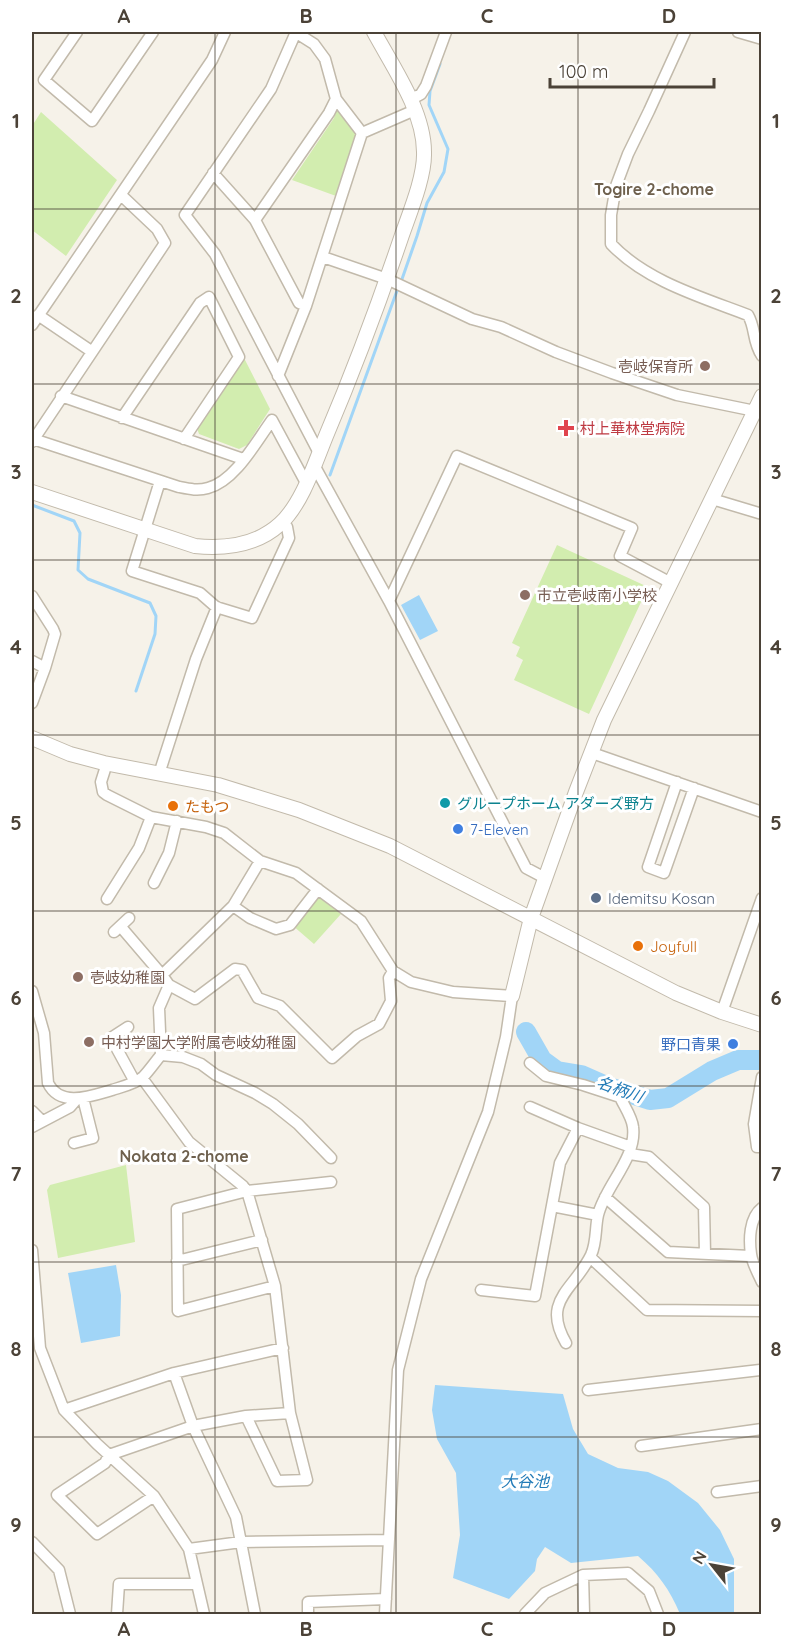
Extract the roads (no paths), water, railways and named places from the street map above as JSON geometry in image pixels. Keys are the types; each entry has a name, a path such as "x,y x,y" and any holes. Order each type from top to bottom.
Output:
{"street":[{"path":"77,32 45,80 92,121 153,32"},
{"path":"32,325 212,60 225,32"},
{"path":"362,134 336,99 325,59 314,44 295,32 271,89 185,215 215,254 526,868 545,878"},
{"path":"32,492 195,546 229,547 258,538 282,523 291,511 317,459 360,353 395,282 424,154 422,129 374,32"},
{"path":"278,376 306,306 362,134 412,105 426,86 446,32"},
{"path":"685,32 628,154 616,186 611,215 611,244 624,259 677,288 748,315 752,322 755,346 762,356"},
{"path":"738,32 762,39"},
{"path":"255,220 329,114 336,99"},
{"path":"213,174 255,220 299,303 306,306"},
{"path":"121,195 157,229 165,243 32,440 160,481 196,490 210,488 231,475 272,420 306,483"},
{"path":"323,257 395,282 472,319 501,327 612,373 677,395 756,415"},
{"path":"122,418 200,303 209,297 239,357 184,439"},
{"path":"38,315 91,351"},
{"path":"61,396 243,459"},
{"path":"385,1614 398,1370 421,1278 488,1112 531,918 604,720 712,499 756,415 762,396"},
{"path":"389,601 457,456 632,528 620,556 671,583"},
{"path":"160,481 132,571 200,593 218,607 252,618 289,538 287,527 282,523"},
{"path":"712,499 762,514"},
{"path":"32,596 55,634 32,703"},
{"path":"159,774 196,659 218,607"},
{"path":"32,661 45,668"},
{"path":"32,738 70,754 218,785 299,810 390,846 665,988 722,1012 762,1025"},
{"path":"592,753 762,812"},
{"path":"107,763 101,782 103,792 151,817 206,826 224,833 260,861 296,873 361,921 393,971 411,982 453,992 512,996"},
{"path":"676,782 648,867 664,873 694,788"},
{"path":"107,899 139,848 151,817"},
{"path":"154,883 169,853 177,822"},
{"path":"162,975 233,906 260,861"},
{"path":"233,906 250,918 276,929 290,925 318,889"},
{"path":"722,1012 762,898"},
{"path":"129,918 117,929 169,985 195,999 235,969 242,970 258,998 280,1006 332,1058 357,1036 379,1024 391,1001 389,978 393,971"},
{"path":"32,1111 37,1124 70,1107 80,1099 138,1080 161,1055 159,1008 169,985"},
{"path":"32,991 44,1033 48,1083 51,1090 68,1098 80,1099"},
{"path":"128,1027 111,1038 138,1080 189,1142 247,1191 275,1286 290,1413 307,1480 277,1480 246,1416"},
{"path":"161,1055 183,1057 201,1064 216,1075 255,1093 298,1124 331,1158"},
{"path":"530,1063 546,1076 620,1097 633,1126 630,1150 598,1215 596,1244 590,1257 556,1307 557,1328 566,1343"},
{"path":"762,1077 754,1124 757,1147 762,1147"},
{"path":"74,1143 93,1138 80,1099"},
{"path":"530,1107 649,1157 704,1207 705,1254"},
{"path":"481,1290 535,1296 560,1163 578,1128"},
{"path":"275,1286 178,1311 177,1209 247,1191 331,1182"},
{"path":"605,1197 668,1252 750,1256"},
{"path":"552,1206 598,1215"},
{"path":"762,1208 758,1210 752,1223 750,1256 762,1282"},
{"path":"177,1261 262,1240"},
{"path":"32,1250 36,1352 64,1410 154,1496 189,1549 204,1614"},
{"path":"590,1257 647,1310 762,1311"},
{"path":"64,1410 174,1373 283,1348"},
{"path":"588,1389 761,1368"},
{"path":"174,1373 193,1426 236,1517 255,1614"},
{"path":"154,1496 97,1534 57,1495 105,1463 110,1455 193,1426 246,1416 290,1413"},
{"path":"641,1446 762,1429"},
{"path":"717,1492 762,1486"},
{"path":"189,1549 241,1542 389,1540"},
{"path":"32,1545 59,1570 70,1614"},
{"path":"525,1614 545,1593 583,1575 628,1574 649,1591 658,1614"},
{"path":"583,1575 584,1614"},
{"path":"117,1614 118,1584 197,1584"},
{"path":"308,1614 308,1602 386,1599"}],"water":[{"path":"419,595 438,631 420,640 401,605"},
{"path":"116,1265 121,1295 120,1336 81,1343 68,1273"},
{"name":"大谷池","path":"435,1385 563,1394 573,1429 588,1454 618,1468 648,1472 668,1481 698,1503 720,1530 734,1559 734,1614 680,1614 663,1582 638,1556 571,1563 545,1547 537,1559 535,1571 509,1599 453,1578 460,1535 456,1473 437,1439 432,1410"}],"waterway":[{"path":"401,282 427,203 444,172 448,149 429,105 430,91 440,64"},
{"path":"330,475 398,288"},
{"path":"32,505 74,521 80,533 78,570 88,579 150,603 156,616 155,634 136,691"},
{"name":"名柄川","path":"526,1032 542,1060 557,1071 581,1075 606,1086 650,1100 668,1098 712,1071 738,1060 762,1060"}],"place":[{"name":"壱岐保育所","path":"705,366"},
{"name":"村上華林堂病院","path":"566,428"},
{"name":"市立壱岐南小学校","path":"525,595"},
{"name":"グループホーム アダーズ野方","path":"445,803"},
{"name":"たもつ","path":"173,806"},
{"name":"7-Eleven","path":"458,829"},
{"name":"Idemitsu Kosan","path":"596,898"},
{"name":"Joyfull","path":"638,946"},
{"name":"壱岐幼稚園","path":"78,977"},
{"name":"中村学園大学附属壱岐幼稚園","path":"89,1042"},
{"name":"野口青果","path":"733,1044"}],"district":[{"name":"Togire 2-chome","path":"654,189"},
{"name":"Nokata 2-chome","path":"184,1156"}]}
